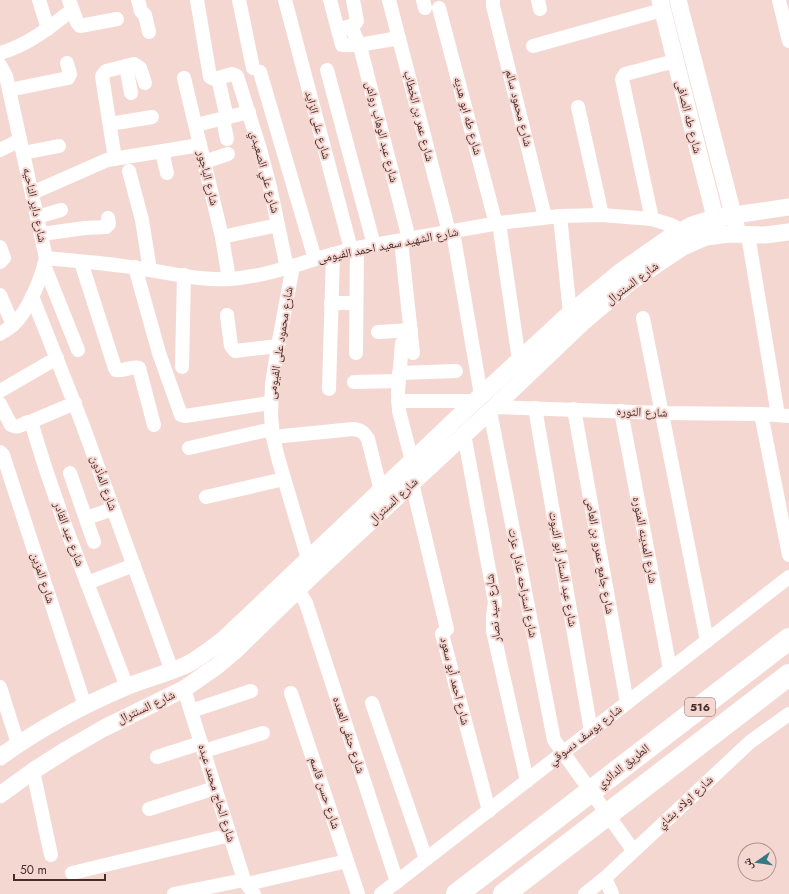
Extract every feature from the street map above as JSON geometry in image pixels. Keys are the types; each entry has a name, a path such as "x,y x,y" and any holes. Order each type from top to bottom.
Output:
{"highway":[{"name":"الطريق الدائري","path":"457,894 789,639"},
{"name":"516","path":"504,894 789,675"}],"street":[{"path":"39,0 48,29"},
{"path":"138,0 141,11 145,15 149,32"},
{"path":"197,0 210,77 214,79 218,78 227,139"},
{"path":"239,0 257,70 315,259"},
{"name":"شارع على الزايد","path":"285,0 354,249 356,353"},
{"path":"330,0 344,28 341,44 344,46 399,38"},
{"path":"344,28 356,24 357,21 353,0"},
{"name":"شارع عمر بن الخطاب","path":"389,0 450,232 478,398"},
{"name":"شارع محمود سالم","path":"494,0 493,6 545,216"},
{"name":"شارع طه الصافى","path":"678,0 734,215 743,234"},
{"path":"779,0 789,41"},
{"path":"0,53 26,42 48,29 70,5 80,26 117,19"},
{"name":"شارع طه ابو هديه","path":"429,5 498,224 519,360"},
{"path":"533,46 661,5"},
{"name":"شارع طه الصافى","path":"661,5 719,235"},
{"name":"شارع عبد الوهاب رواش","path":"344,28 359,45 405,240 413,353"},
{"path":"652,219 622,82 625,74 675,61"},
{"path":"9,90 68,78 70,74 67,63"},
{"path":"115,159 102,76 106,71 134,64 139,66 145,83"},
{"name":"شارع داير الناحيه","path":"0,65 6,76 41,234 45,261 78,350"},
{"path":"126,66 131,94"},
{"path":"327,70 374,245"},
{"name":"شارع علي الصعيدي","path":"218,78 232,74 237,78 249,112 268,179 278,225 290,267"},
{"name":"شارع الباجور","path":"184,78 222,237 229,279"},
{"path":"578,107 602,215"},
{"path":"196,126 249,112"},
{"path":"110,124 152,117"},
{"path":"32,193 102,162 200,145"},
{"path":"0,150 22,146 59,146"},
{"path":"162,151 167,173"},
{"path":"204,162 228,154"},
{"path":"129,171 142,220 150,270"},
{"name":"شارع السنترال","path":"0,757 51,724 85,706 127,687 188,664 212,649 570,313 620,272 670,237 681,230 715,218 789,207"},
{"path":"37,217 61,210"},
{"name":"شارع الشهيد سعيد احمد الفيومى","path":"45,261 81,262 135,267 204,278 229,279 258,276 333,254 374,245 545,216 602,215 652,219 681,230"},
{"path":"560,216 570,313"},
{"path":"41,234 85,228 106,227 109,224 108,218"},
{"path":"222,237 278,225"},
{"name":"شارع السنترال","path":"0,795 33,771 104,728 191,685 236,650 412,482 492,409 582,323 629,283 683,247 700,240 719,235 765,235 789,232"},
{"path":"743,234 783,416"},
{"path":"0,247 4,258 0,262"},
{"path":"329,389 333,254"},
{"path":"0,334 13,325 32,296 45,261"},
{"path":"81,262 115,368 116,370 121,371 135,367 139,368 154,425"},
{"path":"135,267 159,353 179,413 185,416 270,403"},
{"name":"شارع محمود على الفيومى","path":"290,267 270,403 272,433 308,559"},
{"path":"182,366 184,275"},
{"path":"0,296 13,325"},
{"name":"شارع المأذون","path":"32,296 75,403 172,671"},
{"path":"331,303 356,303"},
{"path":"227,315 231,346 235,351 278,346"},
{"path":"643,318 707,641"},
{"path":"378,332 411,330"},
{"path":"402,343 398,401 399,411 412,461"},
{"path":"0,391 57,358"},
{"path":"354,382 456,371"},
{"path":"398,401 478,398"},
{"path":"0,404 11,425 18,427 75,403"},
{"name":"شارع الثوره","path":"492,409 535,408 662,413 761,414 783,416"},
{"name":"شارع عبد الستار أبو النبوت","path":"535,408 591,731"},
{"name":"شارع استراحه عادل عزت","path":"492,409 554,740 633,850"},
{"name":"شارع جامع عمرو بن العاص","path":"574,409 627,703"},
{"name":"شارع المدينه المنوره","path":"621,411 670,669"},
{"path":"761,414 789,555"},
{"name":"شارع عبد القادر","path":"30,422 34,427 47,473 127,687"},
{"path":"189,448 272,433 353,429 360,430 368,439 381,490"},
{"name":"شارع سيد نصار","path":"464,434 495,602 493,618 494,631 527,781"},
{"name":"شارع المزين","path":"0,452 3,455 85,706"},
{"path":"70,473 94,542"},
{"path":"206,497 284,479"},
{"name":"شارع احمد أبو سعود","path":"412,482 447,629 442,634 489,810"},
{"path":"86,518 113,509"},
{"path":"87,583 134,565"},
{"name":"شارع يوسف دسوقي","path":"382,894 789,576"},
{"name":"شارع حنفى العمده","path":"298,590 306,603 397,882"},
{"path":"188,664 191,685"},
{"name":"شارع الحاج محمد عبده","path":"191,685 191,711 230,835 248,886"},
{"path":"0,687 18,744"},
{"path":"191,711 251,691"},
{"name":"شارع حسن قاسم","path":"291,693 358,894"},
{"path":"372,703 426,860"},
{"name":"شارع اولاد بشاي","path":"585,894 605,878 633,850 750,742 789,714"},
{"path":"157,757 263,733"},
{"path":"33,771 51,855"},
{"path":"149,809 215,788"},
{"path":"72,873 230,835"},
{"path":"174,894 248,886 347,861"},
{"path":"605,878 612,894"}]}
